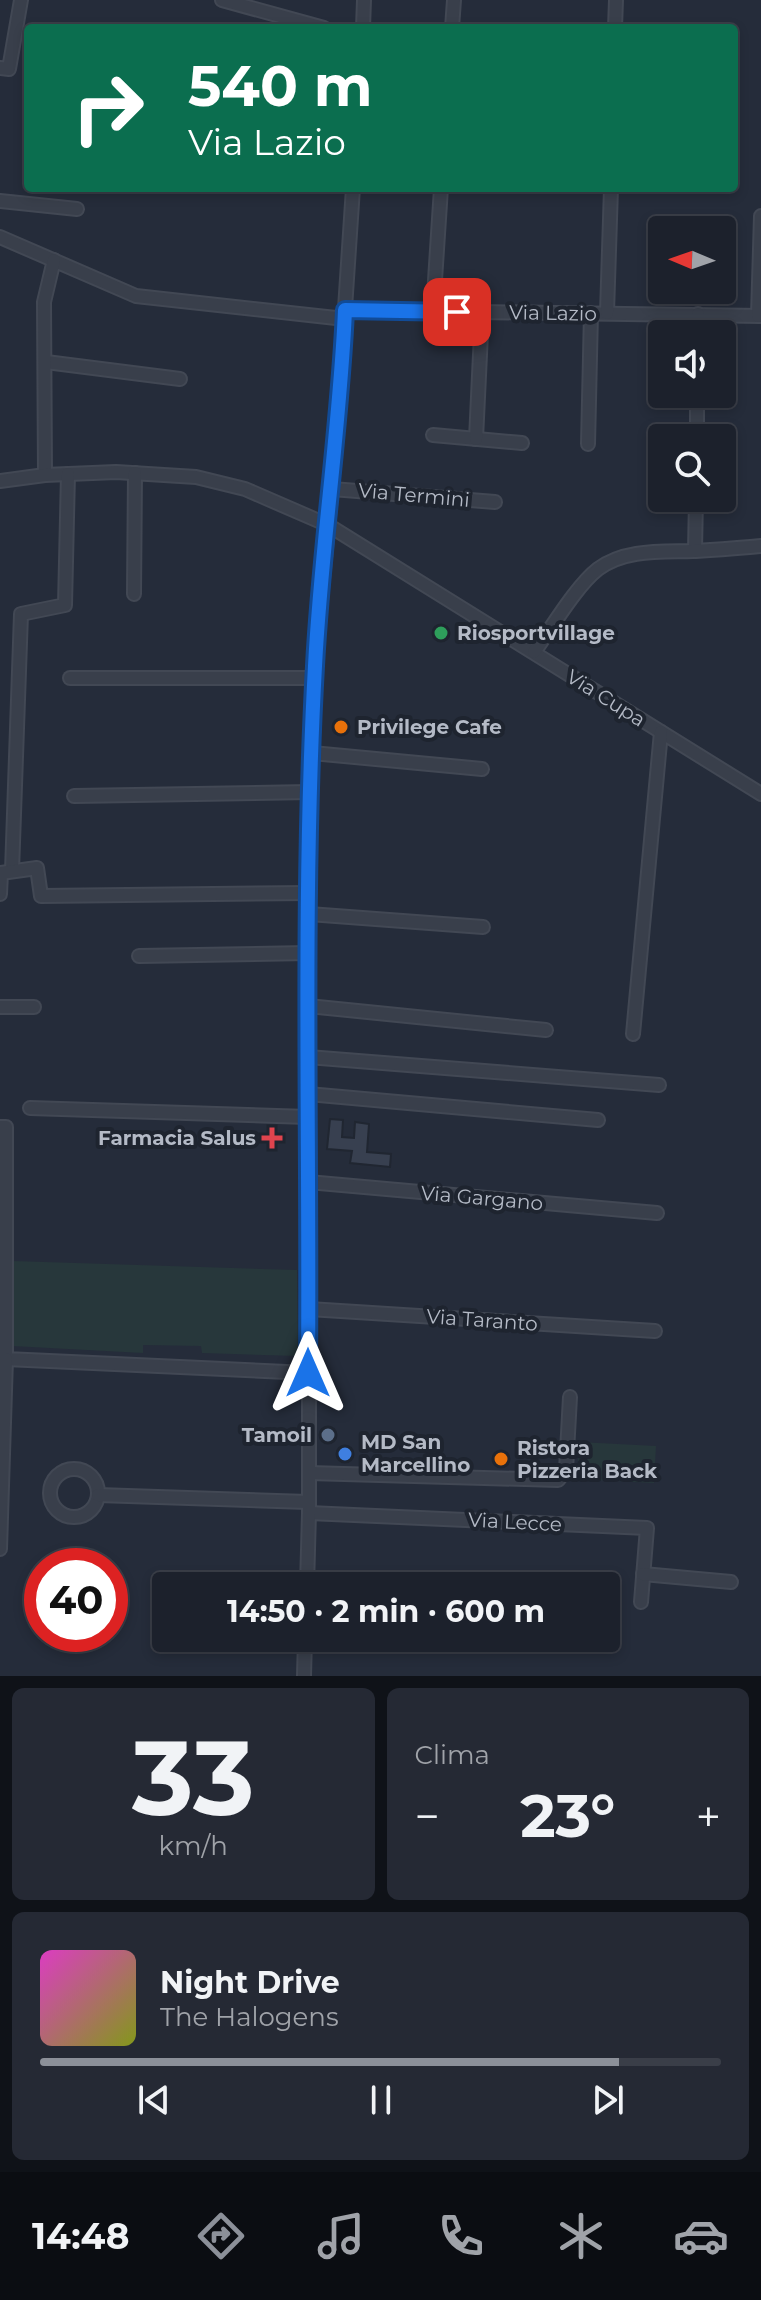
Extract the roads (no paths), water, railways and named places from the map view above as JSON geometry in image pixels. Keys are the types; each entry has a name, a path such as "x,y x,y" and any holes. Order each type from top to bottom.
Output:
{"street":[{"path":"0,68 9,69 21,0"},
{"path":"222,0 309,24"},
{"path":"363,24 364,0"},
{"path":"452,24 454,0"},
{"path":"615,24 616,0"},
{"path":"307,1572 310,792 314,678 332,489 353,192"},
{"path":"433,311 441,192"},
{"path":"607,313 611,192"},
{"path":"0,201 77,209"},
{"path":"760,316 761,216"},
{"name":"Via Lazio","path":"0,237 136,296 345,315 433,311 760,316"},
{"path":"45,475 44,302 54,260"},
{"path":"476,439 482,312"},
{"path":"588,444 591,313"},
{"path":"698,314 698,320"},
{"path":"46,362 180,379"},
{"path":"433,435 522,443"},
{"path":"134,594 135,473"},
{"name":"Via Cupa","path":"0,481 45,475 135,473 196,477 245,489 328,525 761,794"},
{"path":"12,871 21,614 65,605 68,474"},
{"name":"Via Termini","path":"332,489 495,502"},
{"path":"695,551 696,512"},
{"path":"534,652 598,569 642,553 761,546"},
{"path":"70,678 314,678"},
{"path":"633,1034 661,732"},
{"path":"312,753 482,769"},
{"path":"74,796 310,792"},
{"path":"0,894 1,873 37,868 41,896 309,893"},
{"path":"309,914 483,927"},
{"path":"139,956 308,953"},
{"path":"308,1006 546,1030"},
{"path":"0,1007 34,1007"},
{"path":"308,1057 659,1085"},
{"path":"308,1094 598,1120"},
{"path":"30,1108 308,1117"},
{"path":"0,1127 6,1127 0,1549"},
{"name":"Via Gargano","path":"308,1182 657,1213"},
{"name":"Via Taranto","path":"309,1309 655,1331"},
{"path":"3,1359 308,1373"},
{"path":"309,1473 558,1480 566,1470 570,1397"},
{"path":"98,1495 309,1507"},
{"name":"Via Lecce","path":"309,1507 647,1528 641,1602"},
{"path":"643,1574 731,1582"},
{"path":"304,1676 305,1652"}],"place":[{"name":"Riosportvillage","path":"441,633"},
{"name":"Privilege Cafe","path":"341,727"},
{"name":"Farmacia Salus","path":"272,1138"},
{"name":"Tamoil","path":"328,1435"},
{"name":"MD San Marcellino","path":"345,1454"},
{"name":"Ristora Pizzeria Back","path":"501,1459"}]}
